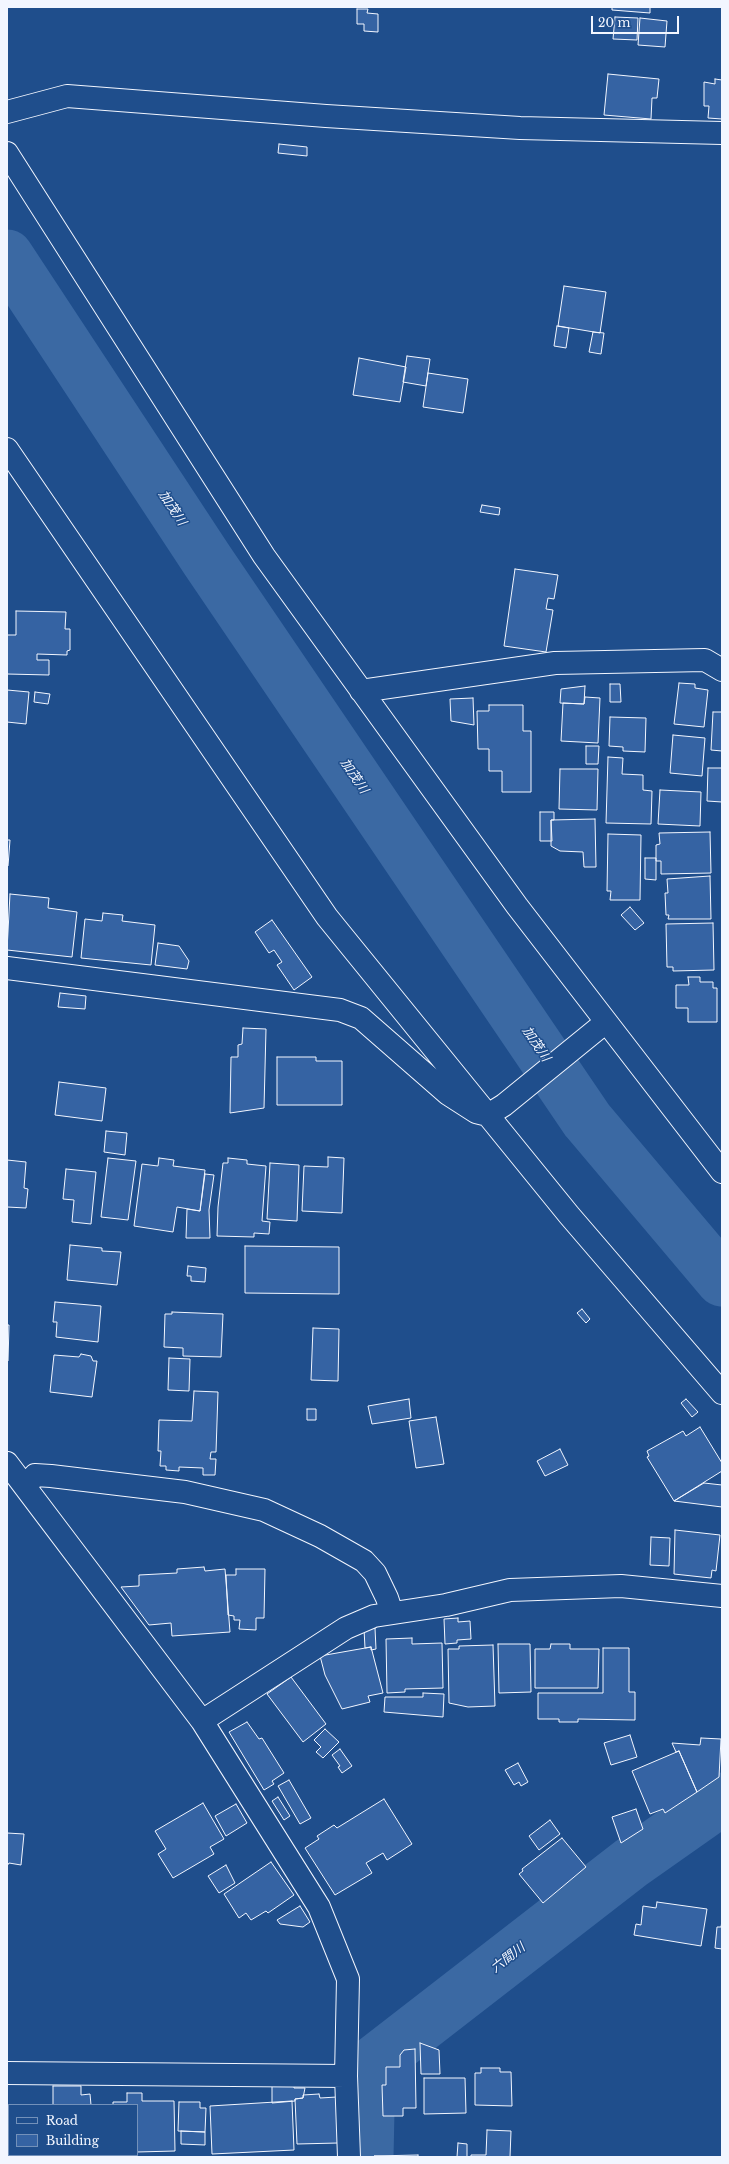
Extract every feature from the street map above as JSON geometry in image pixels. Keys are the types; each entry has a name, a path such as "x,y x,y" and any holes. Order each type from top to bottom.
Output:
{"street":[{"path":"7,112 67,96 326,116 512,128 722,133"},
{"path":"7,153 264,556 517,906 722,1172"},
{"path":"7,449 327,917 569,1215 722,1393"},
{"path":"362,691 555,663 706,660 722,670"},
{"path":"7,968 340,1010 361,1018 448,1094 476,1112 488,1115 504,1105 606,1022"},
{"path":"7,1463 26,1486 202,1721 318,1907 348,1980 346,2076 349,2157"},
{"path":"26,1486 35,1475 51,1476 185,1492 264,1510 320,1536 364,1561 375,1573 387,1598 392,1613"},
{"path":"202,1721 346,1628 374,1616 446,1605 510,1590 622,1586 722,1596"},
{"path":"7,2073 346,2076"}],"building":[{"path":"612,7 650,7 650,13 612,10"},
{"path":"357,9 368,9 367,13 378,14 378,32 364,31 364,24 357,24"},
{"path":"615,17 638,18 637,40 613,39"},
{"path":"640,18 667,21 665,47 638,45"},
{"path":"608,74 659,79 657,98 652,98 651,119 604,115"},
{"path":"715,79 722,80 722,119 708,118 709,106 704,106 704,82 715,84"},
{"path":"279,144 307,147 307,156 278,153"},
{"path":"564,286 606,292 600,333 558,326"},
{"path":"557,326 569,328 566,348 554,346"},
{"path":"593,332 604,333 601,354 589,352"},
{"path":"407,356 430,359 426,386 403,382"},
{"path":"359,358 406,367 400,402 353,395"},
{"path":"428,373 468,379 463,413 423,407"},
{"path":"482,505 500,508 499,515 480,512"},
{"path":"515,569 558,575 554,599 548,598 546,609 553,610 546,652 504,646"},
{"path":"16,611 66,612 65,629 70,629 70,650 67,651 67,655 37,654 37,660 49,660 49,675 7,674 7,635 16,635"},
{"path":"679,683 695,684 695,688 708,690 704,727 674,724"},
{"path":"610,684 620,684 621,702 610,702"},
{"path":"585,686 584,704 560,703 561,689"},
{"path":"7,690 29,692 26,724 7,722"},
{"path":"35,692 50,694 48,704 34,702"},
{"path":"585,697 600,698 598,743 561,741 563,703 584,704"},
{"path":"473,698 474,725 451,721 450,699"},
{"path":"489,705 523,705 523,731 531,731 531,792 502,792 502,771 489,771 489,749 478,749 477,711 489,711"},
{"path":"713,712 722,712 722,751 711,750"},
{"path":"610,717 646,718 645,752 623,751 623,747 609,746"},
{"path":"673,735 705,738 702,776 670,773"},
{"path":"586,746 599,746 598,764 586,764"},
{"path":"608,757 623,758 622,774 643,775 643,790 652,791 651,824 606,823"},
{"path":"708,768 722,768 722,802 707,801"},
{"path":"560,769 598,769 597,810 559,809"},
{"path":"660,790 701,792 700,826 658,824"},
{"path":"540,812 554,812 554,820 551,820 552,841 540,841"},
{"path":"595,819 596,867 584,867 583,852 560,851 551,846 551,820"},
{"path":"710,832 711,873 661,874 661,861 656,861 656,845 660,844 659,833"},
{"path":"608,834 641,835 640,900 610,900 611,891 607,891"},
{"path":"7,840 10,840 8,866 7,866"},
{"path":"645,858 656,858 656,880 645,879"},
{"path":"710,876 711,919 668,919 669,915 666,915 665,893 668,893 667,879"},
{"path":"10,894 49,898 48,908 77,912 72,957 7,950"},
{"path":"630,907 644,923 635,930 621,915"},
{"path":"103,913 123,915 122,921 155,925 151,965 81,958 85,919 102,921"},
{"path":"272,920 312,977 294,990 277,965 282,962 274,950 269,953 255,932"},
{"path":"713,923 714,970 673,971 673,967 667,967 666,924"},
{"path":"158,943 179,946 189,961 187,969 155,965"},
{"path":"688,977 700,977 700,982 713,982 713,988 717,988 717,1022 688,1022 688,1008 676,1008 676,985 689,985"},
{"path":"60,993 86,996 85,1009 58,1007"},
{"path":"243,1028 266,1029 264,1108 230,1113 231,1057 238,1057 238,1045 242,1044"},
{"path":"277,1057 316,1057 316,1061 342,1061 342,1105 277,1105"},
{"path":"59,1082 106,1088 102,1121 55,1115"},
{"path":"106,1131 127,1133 125,1155 104,1152"},
{"path":"328,1157 344,1158 342,1213 302,1211 304,1166 328,1167"},
{"path":"108,1158 136,1161 128,1220 101,1217"},
{"path":"159,1158 174,1160 173,1166 205,1170 200,1211 177,1207 173,1232 134,1226 142,1164 158,1166"},
{"path":"228,1158 247,1160 247,1164 266,1166 262,1221 270,1222 269,1234 254,1233 254,1237 217,1236 218,1207 223,1163 228,1163"},
{"path":"7,1160 26,1162 24,1188 28,1189 26,1208 7,1207"},
{"path":"270,1163 299,1165 297,1221 267,1219"},
{"path":"66,1169 96,1172 91,1224 72,1222 74,1200 63,1199"},
{"path":"205,1174 214,1175 209,1210 210,1238 186,1238 187,1209 200,1211"},
{"path":"70,1245 102,1248 102,1251 121,1252 117,1285 67,1280"},
{"path":"245,1246 339,1247 339,1294 245,1293"},
{"path":"188,1266 206,1268 205,1282 191,1281 191,1276 187,1276"},
{"path":"55,1302 101,1306 98,1342 56,1337 57,1322 53,1322"},
{"path":"582,1309 590,1319 586,1323 577,1313"},
{"path":"172,1312 223,1314 221,1357 183,1356 183,1348 164,1347 165,1314 172,1314"},
{"path":"7,1325 9,1325 8,1361 7,1360"},
{"path":"313,1328 339,1329 338,1381 311,1380"},
{"path":"81,1354 91,1356 93,1361 97,1361 92,1397 50,1392 54,1355 79,1357"},
{"path":"169,1358 190,1359 189,1391 168,1390"},
{"path":"194,1391 218,1392 216,1452 211,1452 210,1459 216,1459 215,1475 203,1475 203,1468 179,1467 179,1471 166,1470 166,1466 160,1466 161,1451 158,1451 159,1420 192,1421"},
{"path":"409,1399 411,1418 372,1424 368,1406"},
{"path":"686,1399 698,1412 692,1417 681,1403"},
{"path":"307,1409 316,1409 316,1420 307,1420"},
{"path":"436,1417 444,1464 416,1468 409,1421"},
{"path":"700,1427 722,1463 722,1471 674,1501 647,1457 649,1456 647,1451 683,1431 686,1436"},
{"path":"560,1449 568,1465 545,1476 537,1461"},
{"path":"704,1483 722,1485 722,1507 674,1501"},
{"path":"675,1530 720,1535 716,1571 712,1570 711,1578 674,1574"},
{"path":"651,1537 670,1538 669,1566 650,1565"},
{"path":"204,1567 205,1571 225,1569 230,1632 172,1636 171,1623 149,1625 121,1587 139,1586 139,1575 177,1573 177,1569"},
{"path":"236,1569 265,1569 264,1618 256,1618 256,1630 239,1629 240,1620 234,1620 234,1616 228,1615 226,1575 236,1575"},
{"path":"458,1618 458,1622 470,1621 471,1639 457,1640 457,1643 445,1644 444,1619"},
{"path":"375,1628 376,1649 371,1650 371,1647 365,1648 364,1629"},
{"path":"412,1638 412,1644 442,1643 443,1688 405,1689 405,1692 387,1693 386,1639"},
{"path":"498,1644 530,1644 531,1692 499,1693"},
{"path":"551,1644 570,1644 570,1649 599,1649 598,1688 535,1688 535,1649 550,1649"},
{"path":"493,1645 495,1706 468,1707 449,1703 448,1649 459,1649 459,1646"},
{"path":"371,1647 383,1693 368,1696 370,1702 342,1709 325,1675 320,1656"},
{"path":"603,1648 629,1648 629,1692 635,1692 635,1720 578,1719 578,1722 559,1722 559,1719 538,1719 538,1693 603,1693"},
{"path":"291,1677 326,1724 303,1742 267,1694"},
{"path":"423,1693 444,1694 443,1717 384,1712 385,1697 423,1697"},
{"path":"247,1722 259,1739 262,1738 284,1773 272,1781 274,1784 264,1790 229,1732"},
{"path":"325,1729 339,1742 323,1758 316,1752 321,1747 314,1740"},
{"path":"630,1735 637,1757 611,1765 604,1743"},
{"path":"701,1738 721,1739 719,1777 697,1792 679,1751 676,1752 672,1743 700,1745"},
{"path":"340,1749 352,1766 342,1773 338,1767 340,1766 332,1755"},
{"path":"679,1751 697,1792 665,1813 663,1809 650,1814 632,1771"},
{"path":"518,1763 528,1782 521,1786 519,1782 514,1785 505,1770"},
{"path":"289,1780 311,1818 300,1824 278,1786"},
{"path":"278,1797 290,1816 284,1820 272,1801"},
{"path":"384,1799 412,1844 387,1860 383,1853 366,1863 372,1873 335,1895 305,1848 319,1839 317,1836 334,1825 337,1828"},
{"path":"203,1803 224,1839 210,1847 214,1854 173,1878 158,1854 166,1849 155,1831"},
{"path":"236,1804 247,1823 226,1836 215,1816"},
{"path":"636,1809 643,1829 621,1843 612,1817"},
{"path":"550,1820 560,1834 539,1850 529,1836"},
{"path":"7,1833 24,1834 21,1865 9,1863 7,1866"},
{"path":"562,1838 586,1867 543,1903 519,1874 523,1871 522,1869"},
{"path":"271,1862 294,1895 268,1913 266,1911 251,1920 246,1913 239,1918 224,1894"},
{"path":"226,1865 235,1883 219,1893 208,1876"},
{"path":"657,1902 707,1909 701,1946 634,1935 636,1924 641,1925 643,1906 656,1908"},
{"path":"300,1906 310,1922 303,1927 280,1924 277,1920"},
{"path":"722,1921 722,1949 715,1948 717,1927 721,1927"},
{"path":"420,2043 439,2050 440,2074 421,2074"},
{"path":"415,2049 416,2108 403,2108 403,2116 383,2116 382,2085 386,2085 386,2067 400,2067 400,2055 404,2050"},
{"path":"481,2068 500,2068 500,2072 511,2072 512,2106 475,2105 475,2073 481,2073"},
{"path":"424,2078 465,2078 466,2113 424,2114"},
{"path":"272,2084 294,2084 294,2088 305,2088 303,2098 295,2099 295,2101 272,2103"},
{"path":"53,2086 81,2086 81,2095 90,2094 91,2104 53,2104"},
{"path":"127,2093 142,2093 142,2101 174,2101 175,2151 138,2152 138,2104 113,2104 113,2102 127,2102"},
{"path":"319,2094 320,2098 337,2097 338,2143 297,2144 295,2099 303,2098 303,2095"},
{"path":"292,2101 294,2150 212,2154 210,2106"},
{"path":"179,2102 200,2102 200,2108 206,2108 205,2132 178,2131"},
{"path":"487,2130 511,2131 510,2157 471,2157 471,2155 486,2155"},
{"path":"181,2131 205,2132 205,2145 181,2144"},
{"path":"458,2143 467,2144 467,2157 457,2157"},
{"path":"418,2155 418,2157 374,2156"}],"waterway":[{"name":"加茂川","path":"7,256 207,560 587,1120 722,1280"},
{"name":"六間川","path":"367,2157 369,2066 631,1863 722,1799"}]}
